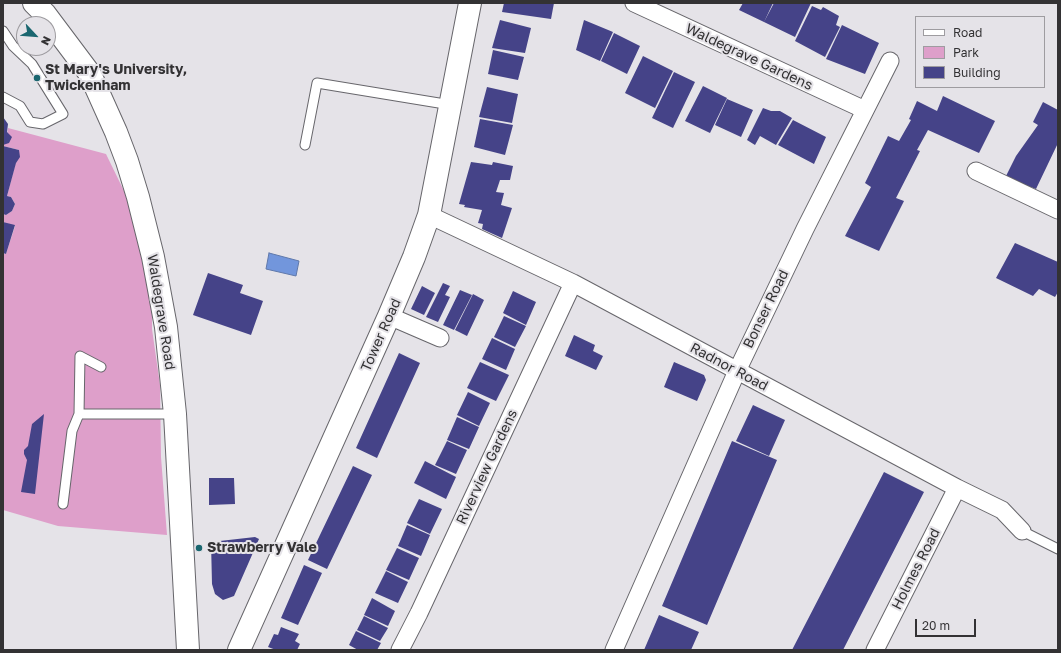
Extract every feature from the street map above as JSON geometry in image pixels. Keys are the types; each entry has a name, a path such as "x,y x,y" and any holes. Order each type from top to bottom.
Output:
{"street":[{"name":"Waldegrave Road","path":"34,3 45,14 90,74 116,132 127,161 138,197 153,257 166,327 175,414 188,650"},
{"name":"Tower Road","path":"239,650 389,316 414,257 429,215 470,3"},
{"name":"Waldegrave Gardens","path":"634,3 865,110"},
{"name":"Bonser Road","path":"614,650 737,371 802,236 890,62"},
{"path":"976,171 1058,210"},
{"name":"Radnor Road","path":"429,215 573,283 957,488 1002,510 1022,531"},
{"name":"Riverview Gardens","path":"400,650 423,606 573,283"},
{"path":"389,316 440,338"},
{"name":"Holmes Road","path":"875,650 957,488"}],"lane":[{"path":"3,97 20,106 30,122 44,124 63,114 32,64 4,37"},
{"path":"305,145 317,83 451,105"},
{"path":"63,504 72,431 79,414 80,356 101,367"},
{"path":"79,414 175,414"},
{"path":"1022,531 1058,549"}],"green space":[{"path":"8,128 106,154 125,193 139,243 152,312 152,329 160,385 161,457 167,535 58,526 3,510 3,253 6,254 15,226 3,222 3,214 6,215 12,211 15,204 11,197 7,196 19,150 3,146 3,140 7,136"}],"water":[{"path":"269,253 299,261 296,276 266,269"}],"building":[{"path":"504,3 554,3 551,19 502,12"},
{"path":"743,3 773,3 764,22 739,10"},
{"path":"774,3 811,3 795,37 764,22"},
{"path":"812,6 821,10 823,7 839,16 836,25 840,27 825,57 795,41"},
{"path":"500,20 531,28 525,53 492,48"},
{"path":"584,20 613,32 600,61 576,50"},
{"path":"842,25 879,43 865,74 826,59"},
{"path":"614,33 640,46 627,74 601,61"},
{"path":"493,50 524,57 518,80 488,74"},
{"path":"643,56 673,71 655,108 625,93"},
{"path":"674,72 695,82 673,128 652,118"},
{"path":"703,86 727,98 710,133 685,121"},
{"path":"487,87 518,94 512,123 479,117"},
{"path":"943,96 995,121 979,153 928,130 917,150 920,151 896,198 904,201 879,251 845,236 871,187 865,183 888,136 899,141 911,120 909,119 917,101 937,111"},
{"path":"727,99 753,110 741,137 715,125"},
{"path":"1043,102 1058,110 1058,143 1036,189 1005,178 1016,156 1038,125 1033,122"},
{"path":"763,108 771,111 780,111 792,118 776,145 760,136 755,145 747,140"},
{"path":"3,117 8,124 7,132 12,137 9,143 3,145"},
{"path":"480,119 513,125 505,155 474,147"},
{"path":"793,120 826,137 814,164 778,145"},
{"path":"3,146 19,150 20,157 16,163 7,196 11,197 15,204 12,211 6,215 3,214"},
{"path":"471,162 492,165 493,162 513,166 510,180 500,180 496,192 504,193 501,205 512,208 502,238 482,229 483,224 478,223 482,210 464,207 465,205 459,204"},
{"path":"3,222 15,225 6,254 3,253"},
{"path":"1015,243 1058,262 1058,292 1055,297 1039,289 1033,296 996,278"},
{"path":"208,273 243,285 240,293 263,301 251,335 193,315"},
{"path":"443,283 450,286 445,295 450,297 438,322 426,317"},
{"path":"422,286 435,293 424,315 411,309"},
{"path":"460,290 472,295 454,330 443,325"},
{"path":"513,291 536,302 526,325 503,313"},
{"path":"473,294 484,300 467,336 455,330"},
{"path":"504,316 526,326 515,347 494,337"},
{"path":"574,335 595,345 593,351 603,356 596,370 565,356"},
{"path":"492,338 515,349 506,370 482,359"},
{"path":"399,353 420,363 377,458 356,448"},
{"path":"480,362 509,375 496,401 467,388"},
{"path":"674,362 704,375 706,380 697,401 664,387"},
{"path":"468,392 490,403 479,426 457,415"},
{"path":"753,405 785,420 769,456 736,441"},
{"path":"44,414 35,494 21,492 27,460 24,450 28,446 32,424"},
{"path":"457,417 479,427 469,449 447,440"},
{"path":"447,441 467,450 456,474 435,465"},
{"path":"732,441 777,460 707,625 662,606"},
{"path":"425,461 456,477 446,499 414,483"},
{"path":"353,466 372,475 327,569 308,560"},
{"path":"884,472 924,492 843,650 792,650"},
{"path":"209,478 234,478 235,504 209,505"},
{"path":"419,499 442,509 430,534 407,523"},
{"path":"407,525 430,535 421,556 398,546"},
{"path":"255,537 259,539 234,596 223,600 215,594 212,584 211,542"},
{"path":"397,548 419,558 409,580 386,570"},
{"path":"304,565 322,573 298,625 281,618"},
{"path":"386,571 408,582 398,603 375,593"},
{"path":"372,598 395,611 388,626 364,615"},
{"path":"659,615 699,632 691,650 644,650"},
{"path":"364,616 388,628 380,641 357,630"},
{"path":"281,627 299,634 295,641 300,644 297,650 276,650 268,647 274,634 278,635"},
{"path":"356,631 381,643 377,650 358,650 349,645"}],"place":[{"name":"St Mary's University, Twickenham","path":"37,78"},
{"name":"Strawberry Vale","path":"199,548"}]}
